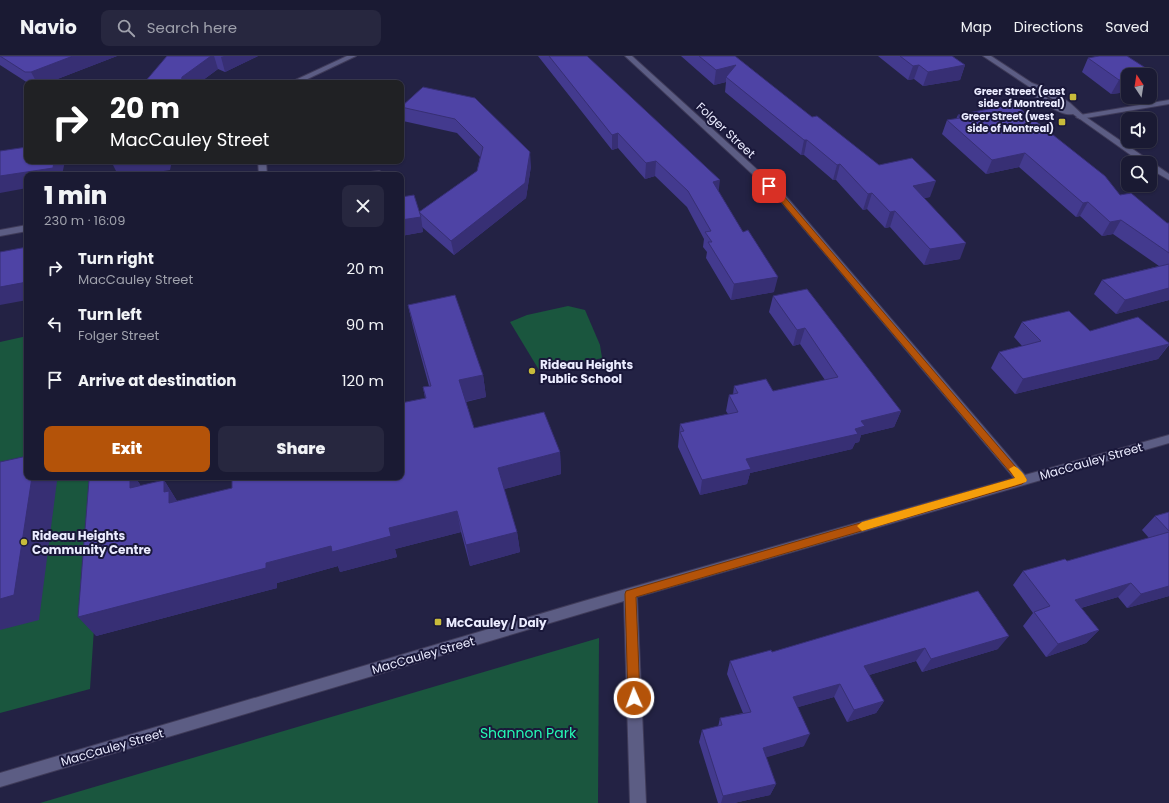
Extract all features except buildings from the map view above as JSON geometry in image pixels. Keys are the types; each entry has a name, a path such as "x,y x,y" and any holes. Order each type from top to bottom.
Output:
{"street":[{"path":"300,80 353,56"},
{"name":"Folger Street","path":"628,56 781,196 1022,480"},
{"path":"986,56 1029,85 1036,94 1057,108 1080,117 1137,156"},
{"path":"1080,117 1169,102"},
{"path":"1157,170 1169,178"},
{"path":"0,233 24,229"},
{"name":"MacCauley Street","path":"0,780 630,594 1022,480 1169,439"},
{"path":"630,594 638,803"}],"green space":[{"path":"568,306 585,310 600,345 602,358 547,371 539,370 510,322 527,315"},
{"path":"24,337 24,480 104,480 90,689 0,713 0,342"},
{"name":"Shannon Park","path":"599,638 598,803 40,803"}],"slow traffic":[{"path":"862,526 1022,480 1014,469"}],"place":[{"name":"Greer Street (east side of Montreal)","path":"1073,97"},
{"name":"Greer Street (west side of Montreal)","path":"1062,122"},
{"name":"Rideau Heights Public School","path":"532,371"},
{"name":"Rideau Heights Community Centre","path":"24,542"},
{"name":"McCauley / Daly","path":"438,622"}],"route":[{"path":"634,698 630,594 1022,480 781,196 769,186"}]}
